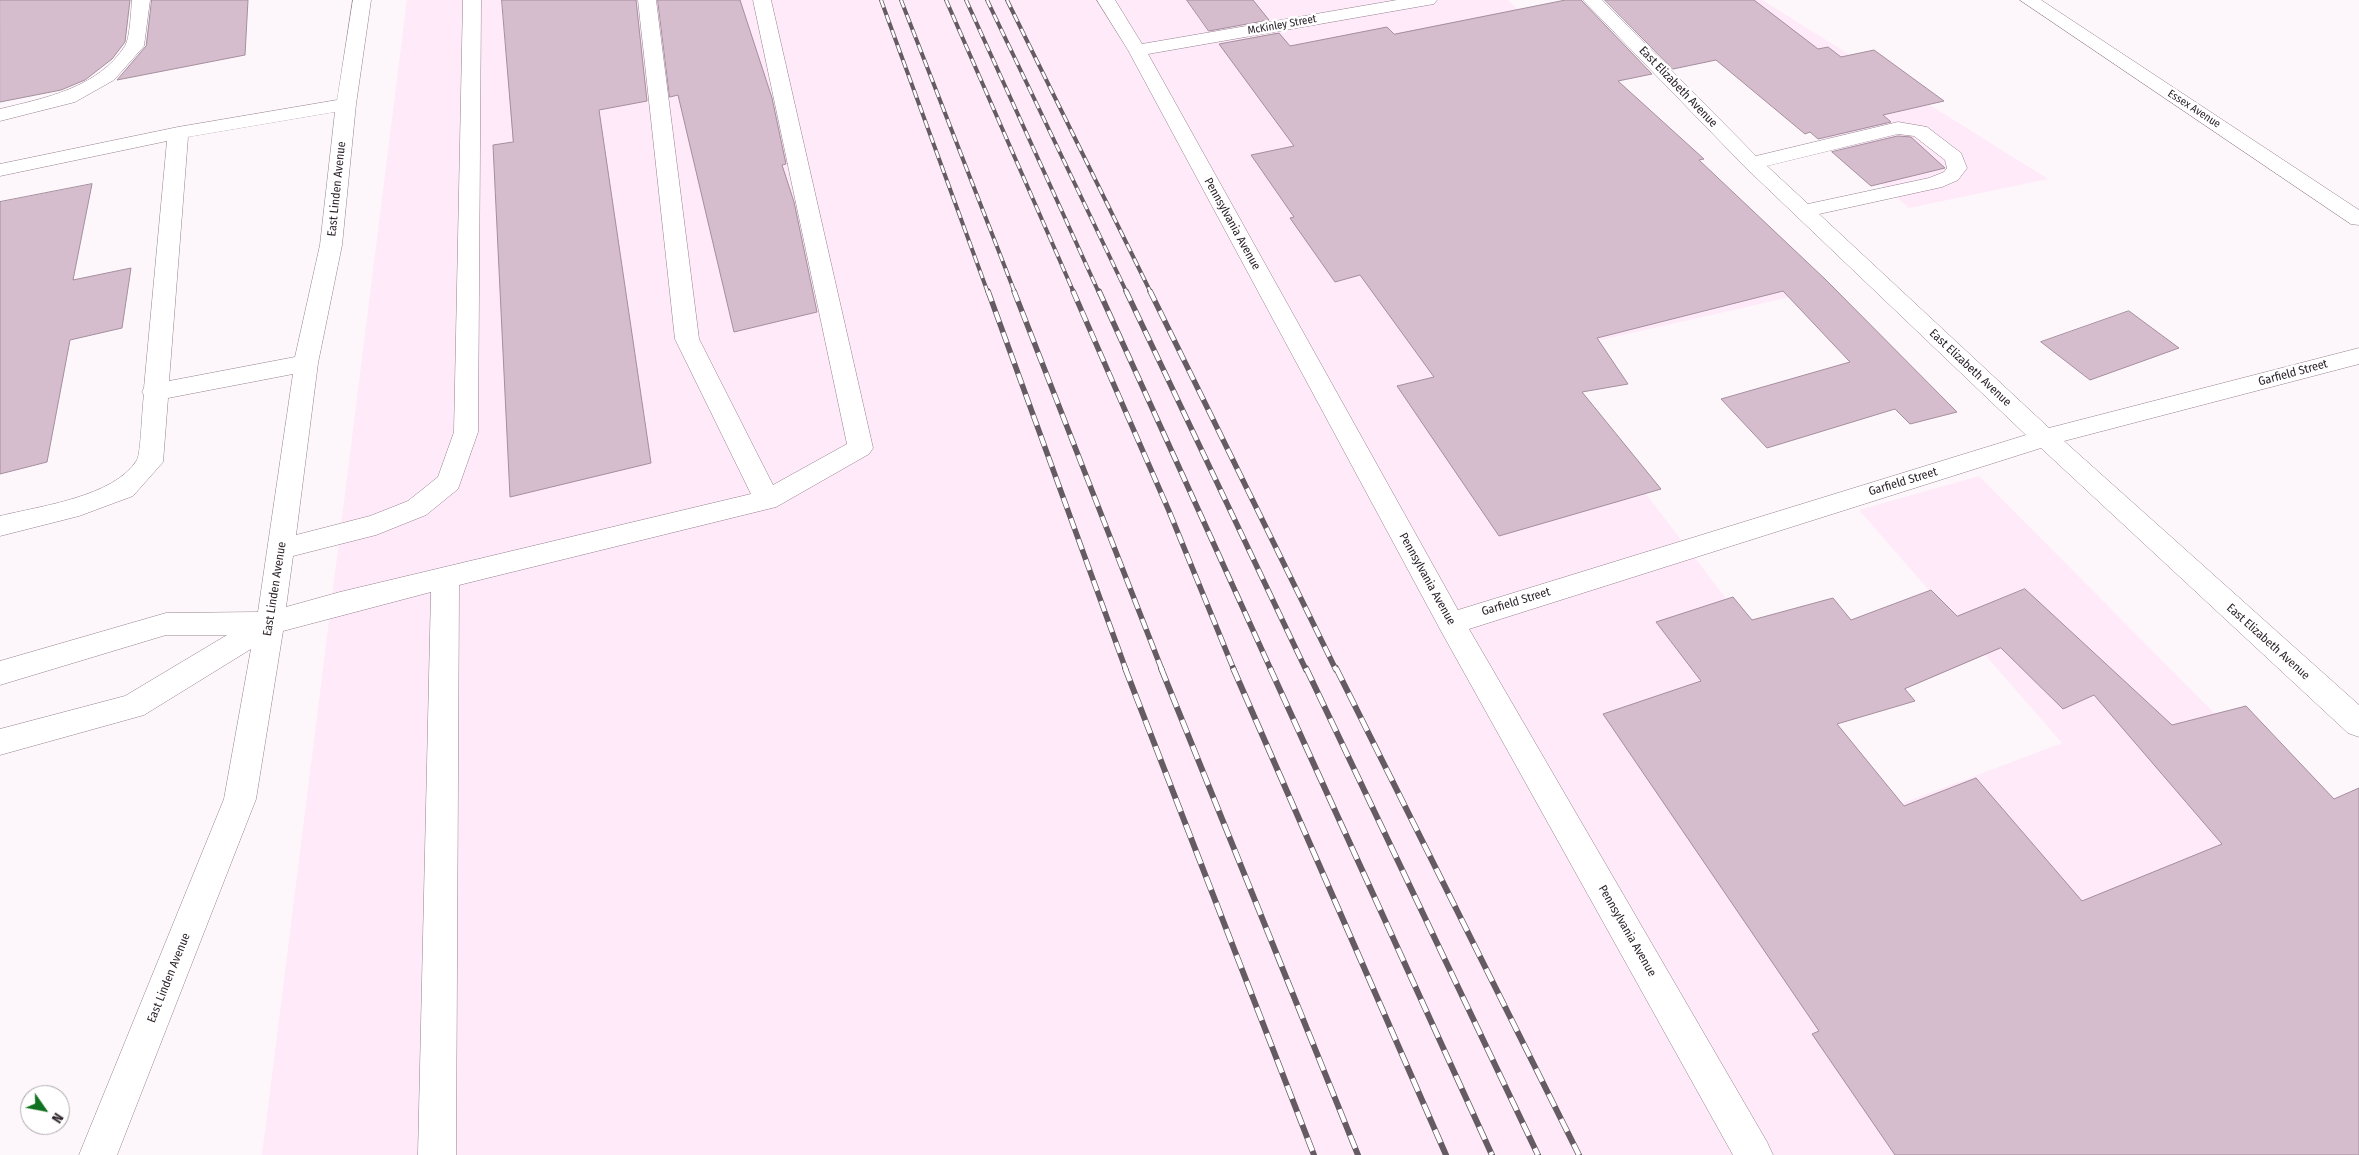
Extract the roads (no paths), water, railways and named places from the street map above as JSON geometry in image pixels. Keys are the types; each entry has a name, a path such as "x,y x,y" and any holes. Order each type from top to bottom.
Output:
{"street":[{"path":"0,114 68,98 107,76 135,46 141,0"},
{"name":"East Linden Avenue","path":"98,1155 240,799 270,624 306,363 331,245 346,104 362,0"},
{"path":"281,550 376,525 417,508 449,482 461,449 466,432 472,0"},
{"path":"647,0 688,339 767,500"},
{"path":"0,742 132,706 270,624 340,604 445,580 767,500 860,448 762,0"},
{"name":"Pennsylvania Avenue","path":"1106,0 1137,50 1451,623 1754,1155"},
{"name":"McKinley Street","path":"1137,50 1428,0"},
{"name":"East Elizabeth Avenue","path":"1592,0 1752,163 2045,438 2359,724"},
{"name":"Essex Avenue","path":"2029,0 2359,219"},
{"path":"0,170 178,133 346,104"},
{"path":"1752,163 1898,128 1920,131 1954,157 1957,168 1951,176 1936,183 1803,211"},
{"path":"0,526 79,506 124,489 150,462 154,392 178,133"},
{"name":"Garfield Street","path":"1451,623 2045,438 2359,356"},
{"path":"154,392 306,363"},
{"path":"437,1155 445,580"},
{"path":"0,673 166,624 270,624"}],"railway":[{"path":"881,0 988,293"},
{"path":"901,0 1015,293"},
{"path":"946,0 1074,293"},
{"path":"966,0 1099,293"},
{"path":"987,0 1127,293"},
{"path":"1007,0 1151,293"},
{"path":"988,291 1126,670"},
{"path":"1014,291 1162,670"},
{"path":"1073,291 1169,511 1234,670"},
{"path":"1099,291 1271,670"},
{"path":"1126,291 1306,670"},
{"path":"1150,291 1336,670"},
{"path":"1125,668 1314,1155"},
{"path":"1161,668 1358,1155"},
{"path":"1233,668 1446,1155"},
{"path":"1270,668 1492,1155"},
{"path":"1306,668 1538,1155"},
{"path":"1336,668 1579,1155"}]}
